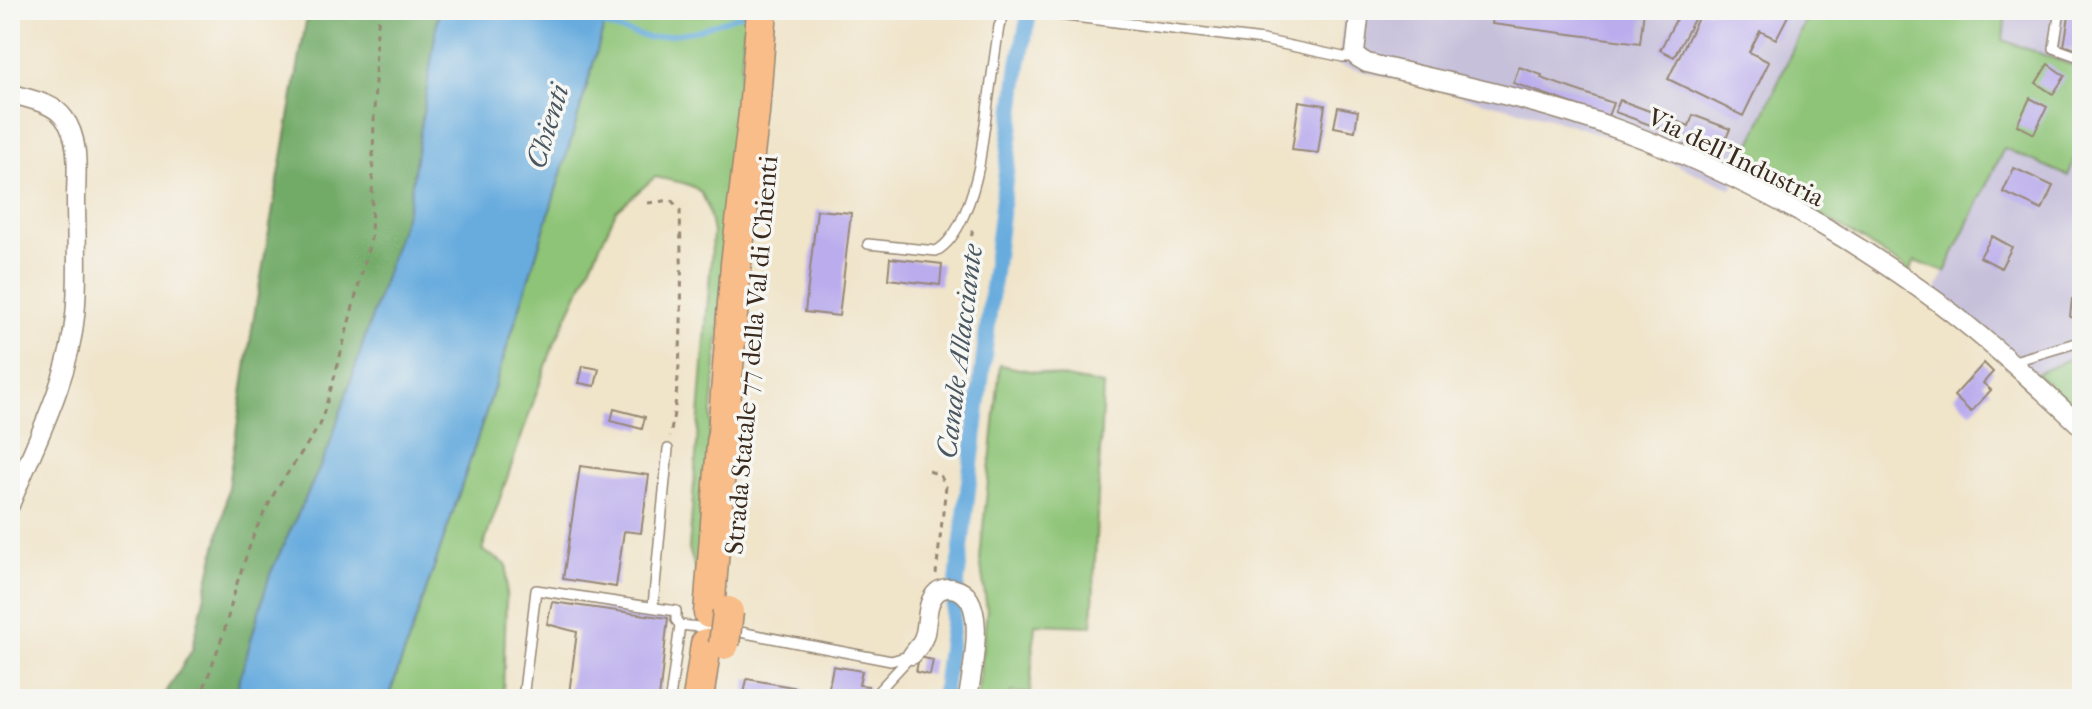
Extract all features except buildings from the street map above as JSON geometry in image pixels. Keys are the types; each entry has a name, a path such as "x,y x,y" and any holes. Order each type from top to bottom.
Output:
{"highway":[{"name":"Strada Statale 77 della Val di Chienti","path":"718,612 736,264 754,113 762,10"},
{"name":"Strada Statale 77 della Val di Chienti","path":"717,699 715,644 718,612 773,123 782,10"},
{"name":"Strada Statale 77 della Val di Chienti","path":"698,699 715,644"}],"street":[{"path":"1357,57 1355,47 1360,10"},
{"name":"Via dell'Industria","path":"1357,57 1367,63 1554,109 1619,130 1771,196 1920,289 2011,362 2082,427"},
{"path":"10,93 51,106 64,116 73,135 76,164 76,315 70,347 58,386 10,505"},
{"path":"912,655 921,644 931,600 939,591 955,589 970,598 974,606 976,630 968,699"}],"lane":[{"path":"2060,10 2054,48 2082,58"},
{"path":"868,244 936,251 945,246 956,231 979,166 999,26 1006,12 1040,12 1263,40 1343,57 1357,57"},
{"path":"2011,362 2082,339"},
{"path":"653,606 668,449"},
{"path":"523,699 536,590 676,611 676,620 680,625 735,631 891,661 912,655"},
{"path":"670,699 680,625"},
{"path":"871,699 912,655"}],"path":[{"path":"200,699 255,531 275,492 320,425 371,238 376,39 380,10"},
{"path":"955,355 975,213 969,199"},
{"path":"648,203 671,200 680,210 683,324 676,404 668,449"},
{"path":"929,471 940,475 946,486 939,591"}],"shaded area":[{"path":"1345,10 1810,10 1732,189 1619,140 1553,119 1338,65"},
{"path":"2006,10 2082,10 2082,69 2002,40"},
{"path":"2082,139 2082,353 2036,374 2003,343 1935,292 2004,148 2068,176"}],"green space":[{"path":"308,10 439,10 409,204 328,450 270,574 234,699 162,699 192,650 224,512 253,322"},
{"path":"606,10 746,10 698,578 689,549 713,233 707,205 698,190 655,177 616,211 552,349 482,550 507,565 503,699 388,699 528,280 580,111"},
{"path":"1810,10 2006,10 2003,40 2082,69 2082,139 2068,176 2004,148 1945,272 1915,261 1910,271 1843,228 1739,171"},
{"path":"2082,353 2082,414 2036,374"},
{"path":"1000,365 1103,385 1092,626 1035,624 1030,694 1011,692 1009,699 977,699 987,610 980,559"}],"water":[{"name":"Chienti","path":"439,10 606,10 580,111 528,280 388,699 234,699 270,574 328,450 409,204"}],"waterway":[{"name":"Canale Allacciante","path":"943,699 1019,64 1030,10"},
{"path":"597,24 650,38 695,31 743,14"}]}
